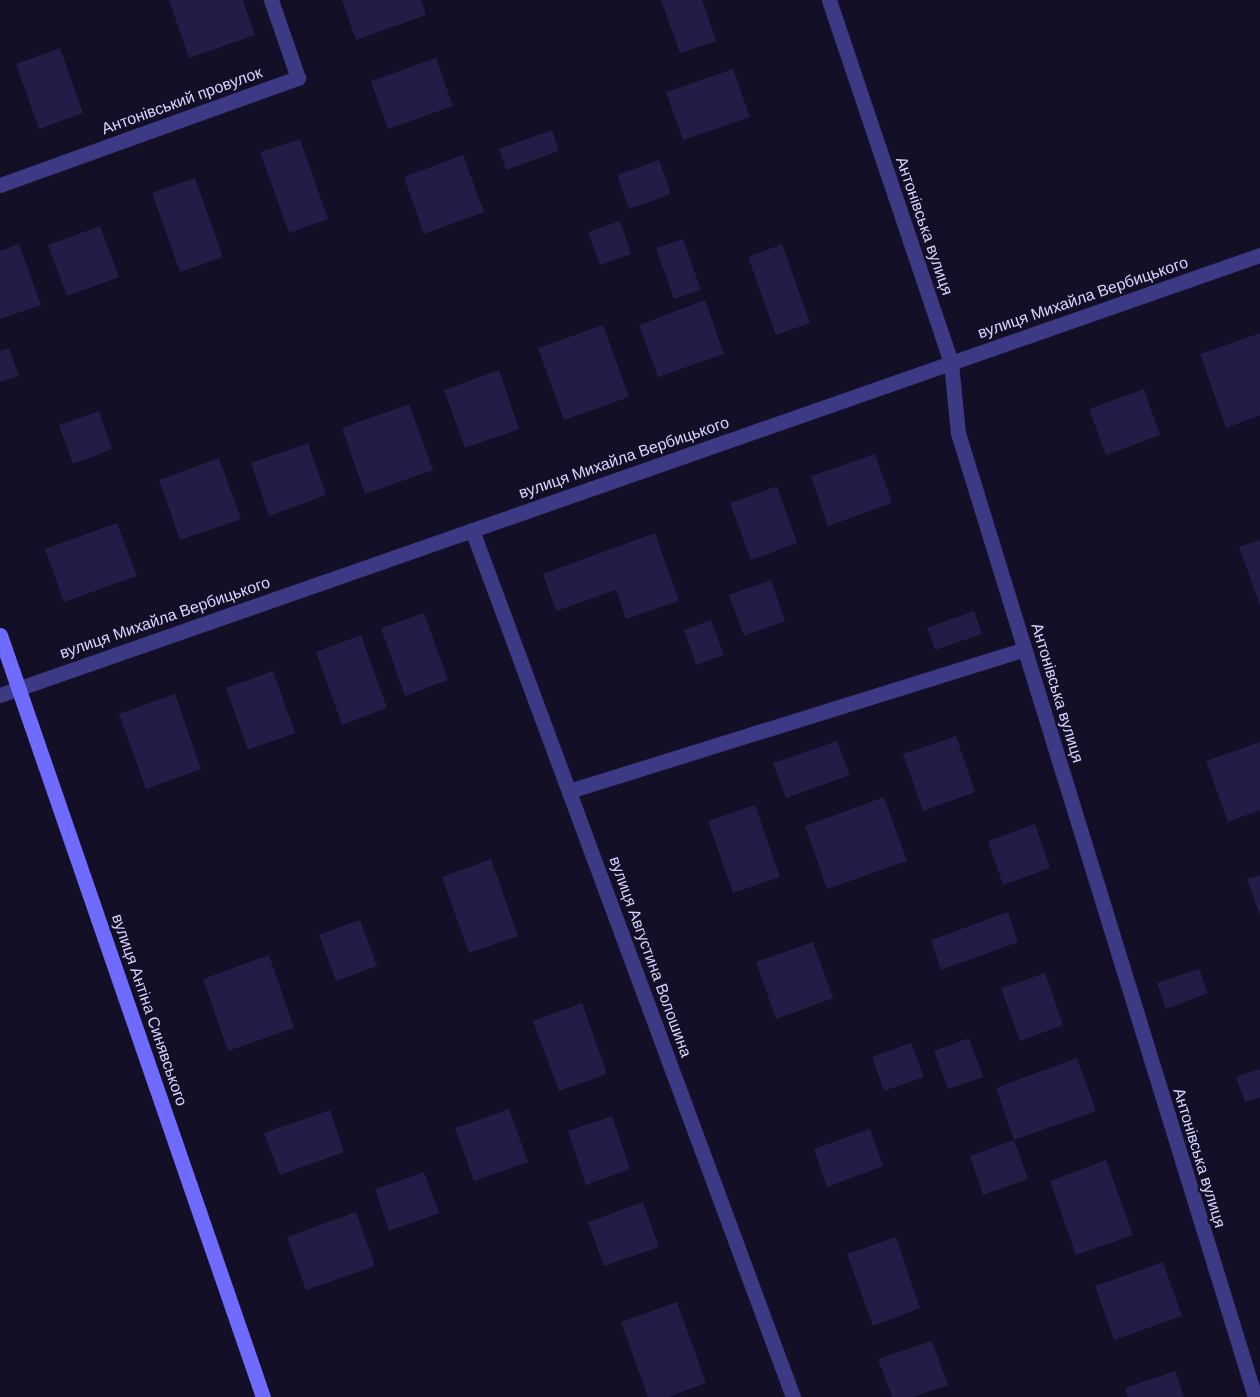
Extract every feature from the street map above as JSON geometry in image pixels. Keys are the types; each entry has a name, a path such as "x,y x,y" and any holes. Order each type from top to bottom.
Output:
{"street":[{"name":"Антонівський провулок","path":"0,185 298,78 271,0"},
{"name":"Антонівська вулиця","path":"829,0 951,363 958,433 1255,1397"},
{"name":"вулиця Михайла Вербицького","path":"0,694 1260,255"},
{"name":"вулиця Августина Волошина","path":"472,530 793,1397"},
{"name":"вулиця Антіна Синявського","path":"0,635 263,1397"},
{"path":"569,791 1024,649"}],"building":[{"path":"169,0 243,0 255,35 189,58"},
{"path":"342,0 421,0 426,15 356,40"},
{"path":"661,0 702,0 716,41 680,53"},
{"path":"60,48 83,113 39,129 16,64"},
{"path":"436,58 453,106 388,129 371,81"},
{"path":"733,69 750,117 683,140 666,92"},
{"path":"552,130 559,151 506,170 499,149"},
{"path":"300,139 328,219 289,233 260,152"},
{"path":"463,155 484,212 424,234 404,177"},
{"path":"659,160 671,194 629,209 617,175"},
{"path":"195,178 223,257 180,272 152,193"},
{"path":"620,221 631,254 600,265 588,232"},
{"path":"100,226 119,277 67,296 48,245"},
{"path":"683,239 701,290 674,299 656,248"},
{"path":"19,244 41,305 0,319 0,251"},
{"path":"782,244 810,323 776,335 748,257"},
{"path":"705,300 724,354 658,377 639,325"},
{"path":"603,325 629,397 564,420 538,348"},
{"path":"1260,333 1260,415 1226,428 1200,354"},
{"path":"9,348 19,376 0,382 0,351"},
{"path":"499,370 519,429 465,448 444,390"},
{"path":"1144,389 1160,435 1106,455 1089,409"},
{"path":"409,404 433,470 365,494 342,428"},
{"path":"99,411 112,449 73,464 59,425"},
{"path":"308,443 326,495 269,516 251,463"},
{"path":"875,454 892,503 828,526 811,476"},
{"path":"219,458 241,519 180,540 159,480"},
{"path":"777,486 797,543 751,560 730,503"},
{"path":"117,523 137,576 64,602 45,549"},
{"path":"655,533 679,601 626,619 616,590 556,611 543,574"},
{"path":"1260,540 1260,605 1239,547"},
{"path":"771,580 785,621 744,636 729,595"},
{"path":"974,611 982,634 935,650 927,628"},
{"path":"424,613 448,680 405,696 381,628"},
{"path":"711,620 724,655 696,665 684,630"},
{"path":"361,635 387,708 342,725 316,652"},
{"path":"273,671 295,733 248,750 226,688"},
{"path":"175,694 201,769 146,789 119,714"},
{"path":"956,736 975,792 923,811 903,754"},
{"path":"837,741 850,775 786,798 773,763"},
{"path":"1260,742 1260,810 1228,822 1206,761"},
{"path":"884,797 907,861 827,889 805,826"},
{"path":"755,805 780,877 733,893 708,821"},
{"path":"1035,824 1050,868 1003,885 988,841"},
{"path":"491,859 518,936 469,953 442,877"},
{"path":"1260,875 1260,916 1247,879"},
{"path":"1008,912 1018,942 941,970 931,940"},
{"path":"360,920 377,966 336,981 319,935"},
{"path":"813,942 833,998 776,1019 756,962"},
{"path":"269,955 294,1028 228,1051 203,979"},
{"path":"1199,969 1208,993 1166,1009 1157,983"},
{"path":"1045,973 1063,1025 1020,1041 1001,988"},
{"path":"582,1003 607,1074 559,1091 533,1021"},
{"path":"969,1038 983,1077 948,1089 934,1051"},
{"path":"911,1043 924,1077 884,1091 872,1057"},
{"path":"1077,1058 1096,1111 1014,1140 996,1088"},
{"path":"1260,1069 1260,1097 1245,1102 1236,1077"},
{"path":"509,1109 528,1162 474,1181 455,1128"},
{"path":"330,1110 344,1152 280,1175 264,1133"},
{"path":"612,1116 630,1169 586,1185 568,1131"},
{"path":"870,1129 883,1166 827,1187 814,1149"},
{"path":"1014,1140 1028,1179 983,1195 970,1156"},
{"path":"1106,1160 1133,1235 1076,1255 1050,1181"},
{"path":"424,1172 439,1213 389,1231 375,1189"},
{"path":"643,1202 659,1247 604,1266 588,1222"},
{"path":"356,1212 375,1266 306,1290 287,1237"},
{"path":"896,1237 920,1308 873,1326 847,1254"},
{"path":"1163,1262 1182,1316 1114,1340 1095,1286"},
{"path":"677,1302 706,1383 668,1397 648,1397 621,1322"},
{"path":"932,1341 948,1385 913,1397 892,1397 878,1359"},
{"path":"1175,1371 1184,1397 1128,1397 1125,1388"}]}
